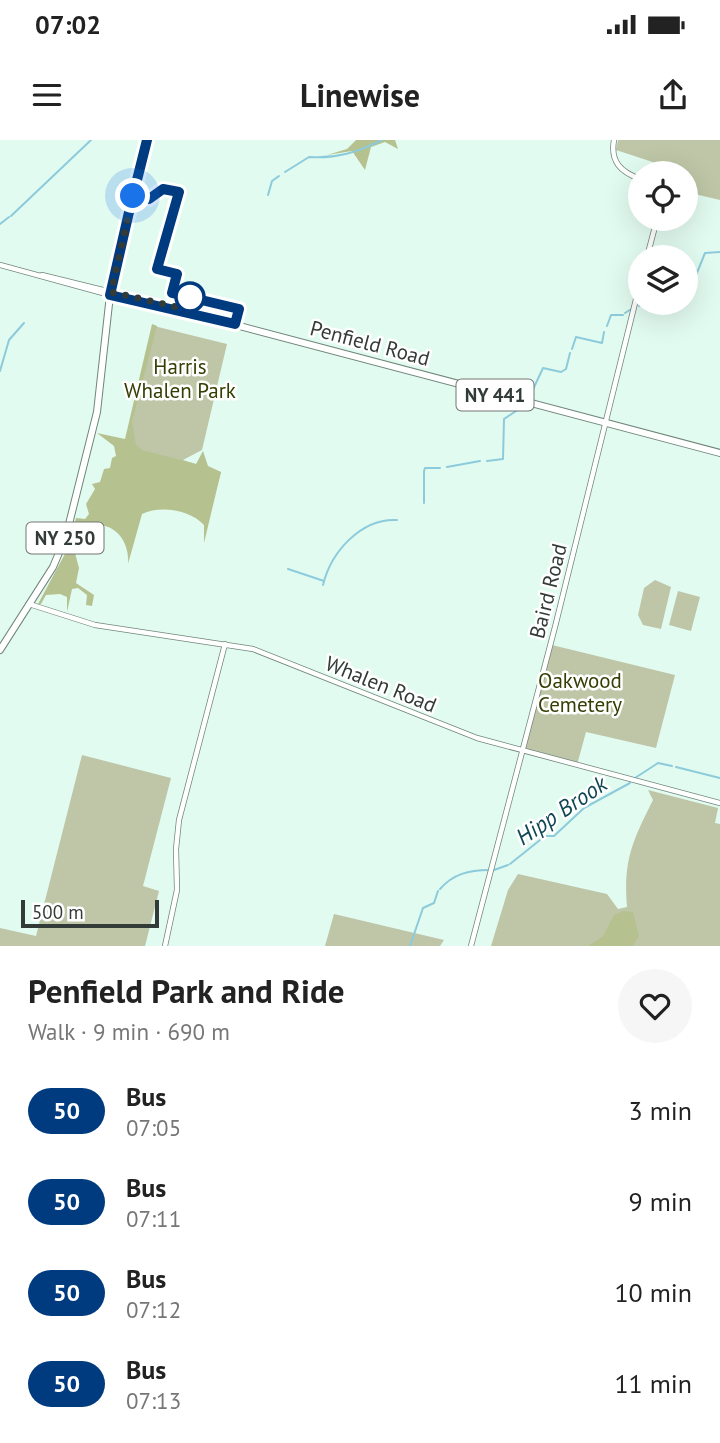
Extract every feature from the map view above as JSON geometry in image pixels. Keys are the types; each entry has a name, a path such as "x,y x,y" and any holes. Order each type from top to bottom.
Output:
{"main road":[{"name":"NY 250","path":"0,650 57,558 70,521 97,412 111,293 148,140"},
{"name":"Penfield Road","path":"111,293 720,453"}],"street":[{"path":"614,140 614,156 618,166 628,174"},
{"name":"Penfield Road","path":"0,265 111,293"},
{"name":"Baird Road","path":"471,946 607,424 633,315"},
{"name":"Whalen Road","path":"29,604 95,625 258,651 456,731 523,752 720,803"},
{"path":"165,946 177,890 179,820 225,644"}],"green space":[{"path":"356,140 395,140 398,149 385,142 371,147 365,170 352,151 327,155 347,149"},
{"path":"618,140 720,140 720,200 698,195 698,161 649,161 616,150"},
{"path":"152,324 157,326 132,422 136,445 142,450 196,464 203,451 208,466 221,472 204,543 204,525 198,520 175,510 150,511 142,514 128,564 126,548 119,534 106,526 89,526 83,547 75,553 79,568 76,583 94,595 92,606 86,605 87,595 78,588 72,589 67,612 67,597 60,594 46,595 41,604 38,604 67,550 76,518 85,519 89,514 86,504 95,489 92,484 100,482 104,469 110,468 112,458 116,456 114,446 97,433 125,439"},
{"name":"Harris Whalen Park","path":"154,326 227,344 202,450 183,460 221,472 208,519 126,441"},
{"path":"655,580 671,587 661,629 643,625 638,615 644,588"},
{"path":"678,591 700,597 691,631 669,625"},
{"name":"Oakwood Cemetery","path":"552,645 675,675 656,748 586,732 577,765 525,751"},
{"path":"82,755 171,778 143,886 159,891 145,946 0,946 0,928 36,936"},
{"path":"648,790 718,808 715,823 720,824 720,946 491,946 508,890 518,874 607,894 618,909 627,907 628,863 640,827 653,800"},
{"path":"623,911 633,912 639,936 633,946 588,946 603,936 614,915"},
{"path":"334,914 444,940 440,946 325,946"}],"waterway":[{"path":"11,216 91,140"},
{"path":"285,172 309,157 347,154 382,140"},
{"path":"268,195 272,181 279,176"},
{"path":"0,224 9,217"},
{"path":"698,270 705,253 720,252"},
{"path":"607,326 611,315 623,315"},
{"path":"0,371 9,340 24,323"},
{"path":"572,349 576,337 602,343 604,332"},
{"path":"529,398 543,368 561,372 566,369 570,353"},
{"path":"487,461 503,459 504,419 522,407"},
{"path":"447,467 480,461"},
{"path":"424,503 425,468 440,468"},
{"path":"323,585 340,549 350,539 371,525 397,520"},
{"path":"288,569 324,581"},
{"name":"Hipp Brook","path":"635,778 658,763 672,766"},
{"name":"Hipp Brook","path":"676,767 720,778"},
{"name":"Hipp Brook","path":"510,864 545,836 554,836 584,808 630,783"},
{"name":"Hipp Brook","path":"494,870 508,865"},
{"name":"Hipp Brook","path":"440,889 462,874 489,870"},
{"name":"Hipp Brook","path":"410,946 423,908 434,903 438,891"}],"bus line":[{"name":"50","path":"132,199 110,295 235,324 239,309 172,293 177,274 157,269 179,192 163,189 149,199 133,196 147,140"}],"route":[{"path":"133,196 111,292 190,310 190,297"}]}
